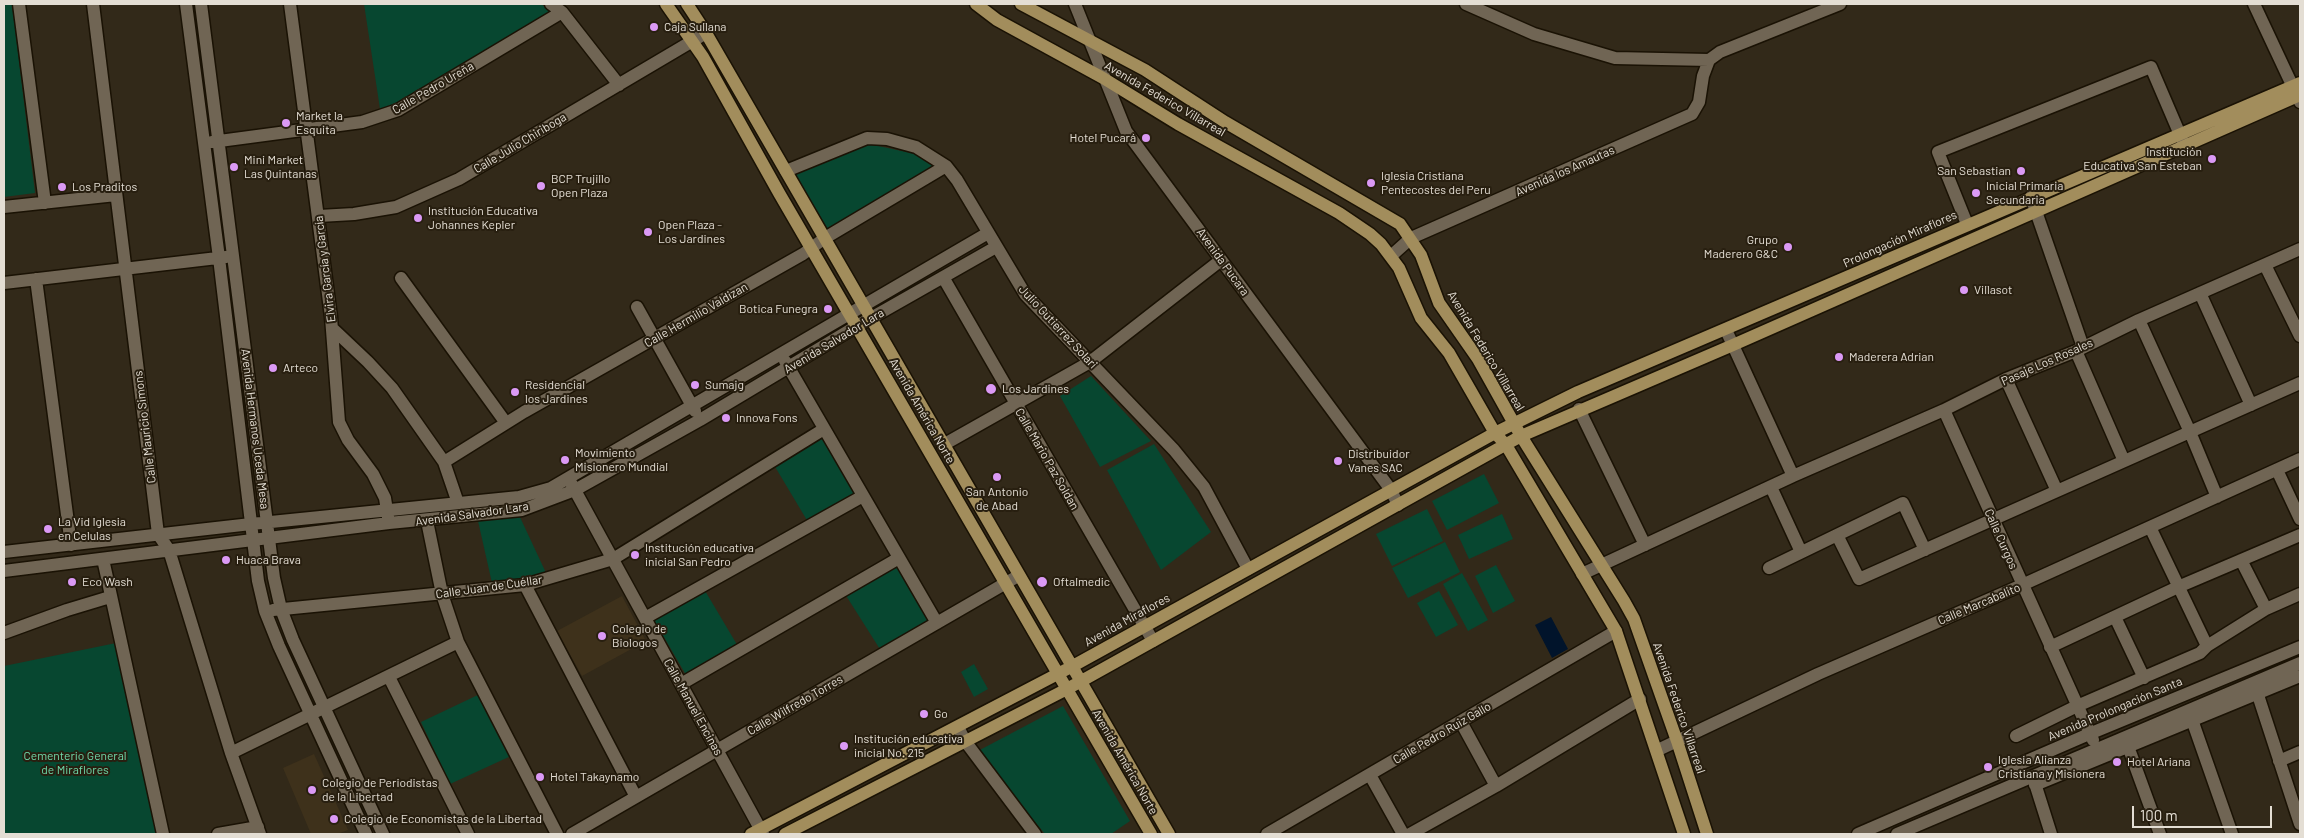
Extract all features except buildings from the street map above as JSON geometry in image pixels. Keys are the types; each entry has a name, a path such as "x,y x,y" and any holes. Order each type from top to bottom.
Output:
{"main road":[{"name":"Avenida América Norte","path":"666,4 693,41 1151,834"},
{"name":"Avenida América Norte","path":"687,4 706,33 942,445 1169,834"},
{"name":"Avenida Federico Villarreal","path":"976,4 997,20 1103,78 1178,124 1339,213 1370,234 1391,256 1399,268 1416,310 1449,353 1495,433"},
{"name":"Avenida Federico Villarreal","path":"1021,4 1145,70 1225,122 1381,211 1400,224 1421,255 1439,303 1478,359 1518,430 1624,601 1637,627 1677,741 1706,834"},
{"name":"Prolongación Miraflores","path":"1518,430 1578,392 2180,134 2298,93"},
{"path":"785,834 1067,689 1506,445 1518,430 1579,409 1733,345 2185,146 2298,93"},
{"name":"Avenida Miraflores","path":"758,833 1071,667 1495,433 1518,430"},
{"path":"1495,433 1506,445 1616,631 1658,750 1684,834"},
{"path":"1252,567 1264,579"}],"street":[{"path":"19,4 45,203"},
{"name":"Calle Mauricio Simons","path":"93,4 158,534 169,550 231,753 259,831"},
{"name":"Avenida Hermanos Uceda Mesa","path":"186,4 258,581 265,611 310,715 366,834"},
{"name":"Avenida Hermanos Uceda Mesa","path":"201,4 274,578 281,609 324,708 383,834"},
{"name":"Elvira García y García","path":"290,4 305,130 319,216 332,328 339,422 348,440 373,474 385,498 389,523"},
{"path":"551,4 562,12 619,85"},
{"name":"Avenida Pucara","path":"1075,4 1103,78 1126,131 1391,490 1398,505"},
{"path":"1466,4 1534,34 1615,58 1709,60 1720,52 1840,4"},
{"path":"2254,4 2298,93"},
{"name":"Calle Pedro Ureña","path":"203,143 362,122 398,110 562,12"},
{"name":"Calle Julio Chiriboga","path":"319,216 354,214 396,207 459,179 706,33"},
{"name":"Avenida los Amautas","path":"1391,256 1411,238 1692,114 1699,102 1703,76 1709,60"},
{"path":"1967,224 1938,152 2151,67 2185,146"},
{"name":"Julio Gutierrez Solari","path":"786,171 867,138 887,139 916,147 946,166 957,180 1025,294 1174,450 1204,487 1227,534 1252,567"},
{"name":"Calle Hermilio Valdizan","path":"444,462 506,423 811,248 946,166"},
{"path":"4,207 116,195"},
{"path":"2031,197 2079,349 2124,461"},
{"name":"Avenida Salvador Lara","path":"4,552 267,522 518,497 571,484 692,405 988,233"},
{"name":"Avenida Salvador Lara","path":"4,571 389,523 522,510 700,420 856,326 996,247"},
{"name":"Pasaje Los Rosales","path":"1582,574 1793,476 1944,410 2006,379 2079,349 2139,320 2300,249"},
{"path":"4,283 233,256"},
{"path":"942,445 1090,362 1221,260"},
{"path":"2265,264 2300,336"},
{"name":"Calle Mario Paz Soldan","path":"943,277 1153,641"},
{"path":"400,278 506,423"},
{"path":"36,279 71,545"},
{"path":"2200,293 2251,405"},
{"path":"637,307 700,420"},
{"path":"2139,320 2218,497"},
{"path":"332,328 392,388 444,462 458,503"},
{"path":"1726,330 1793,476"},
{"path":"780,353 936,623"},
{"path":"2006,379 2057,491"},
{"path":"1837,535 1859,579 2300,383"},
{"path":"1579,409 1645,545"},
{"path":"237,412 253,410"},
{"name":"Calle Curgos","path":"1944,410 2089,734 2098,748"},
{"name":"Calle Juan de Cuéllar","path":"265,611 525,585 613,559 824,429"},
{"name":"Calle Marcabalito","path":"1658,750 1818,674 2150,528 2300,459"},
{"path":"2278,470 2300,519"},
{"name":"Calle Manuel Encinas","path":"571,484 717,750 758,833"},
{"path":"1771,487 1801,552"},
{"path":"645,618 863,496"},
{"path":"1769,568 1903,503 1925,550"},
{"path":"427,520 442,594 458,642 557,834"},
{"path":"2150,528 2207,646"},
{"path":"2050,647 2178,587 2300,535"},
{"path":"103,558 163,834"},
{"path":"681,684 898,558"},
{"path":"2241,560 2266,608"},
{"name":"Calle Wilfredo Torres","path":"572,834 1018,576"},
{"path":"525,585 636,797"},
{"path":"2016,736 2077,706 2200,653 2207,646 2266,608 2300,594"},
{"path":"4,633 67,610 110,597"},
{"path":"2115,617 2144,678"},
{"name":"Calle Pedro Ruiz Gallo","path":"1267,834 1616,631"},
{"path":"231,753 388,678 458,642"},
{"name":"Avenida Prolongación Santa","path":"1858,834 2089,734 2300,647"},
{"path":"2256,689 2300,663"},
{"path":"2249,668 2300,822"},
{"path":"1897,834 2034,781 2126,741 2256,689 2300,676"},
{"path":"388,678 468,834"},
{"path":"1410,834 1496,786 1640,699"},
{"path":"2190,715 2232,834"},
{"path":"1461,722 1496,786"},
{"path":"958,728 965,741 1035,834"},
{"path":"2034,781 2098,748 2126,741"},
{"path":"2126,741 2160,834"},
{"path":"2279,761 2300,752"},
{"path":"2028,762 2051,834"},
{"path":"1370,775 1403,834"},
{"path":"218,834 259,831"}],"shaded area":[{"name":"Colegio de Biologos","path":"622,596 646,641 582,676 557,631"},
{"name":"Colegio de Periodistas de la Libertad","path":"314,754 348,830 337,834 311,834 283,768"}],"green space":[{"path":"4,4 12,4 35,193 4,197"},
{"path":"364,4 541,4 555,14 382,122"},
{"path":"869,144 920,155 941,165 829,231 795,174 845,149"},
{"path":"1091,376 1151,441 1100,467 1060,396"},
{"path":"823,435 857,495 808,522 774,465"},
{"path":"1154,444 1211,532 1161,570 1107,470"},
{"path":"1484,474 1499,503 1447,530 1432,501"},
{"path":"1427,509 1443,541 1392,566 1376,534"},
{"path":"1502,514 1513,539 1469,559 1458,535"},
{"path":"519,515 547,575 492,583 478,521"},
{"path":"1445,542 1460,572 1408,598 1392,568"},
{"path":"898,562 933,627 883,654 845,594"},
{"path":"1496,565 1515,601 1493,613 1475,576"},
{"path":"1462,573 1488,620 1468,631 1443,584"},
{"path":"704,589 739,648 686,675 654,620"},
{"path":"1439,591 1458,625 1436,637 1417,603"},
{"name":"Cementerio General de Miraflores","path":"121,642 163,834 4,834 4,666"},
{"path":"974,664 988,689 974,697 961,672"},
{"path":"482,693 511,756 450,784 421,722"},
{"path":"1063,706 1130,821 1111,834 1045,834 976,752"}],"water":[{"path":"1551,617 1568,649 1552,658 1535,625"}],"place":[{"name":"Caja Sullana","path":"654,27"},
{"name":"Market la Esquita","path":"286,123"},
{"name":"Hotel Pucará","path":"1146,138"},
{"name":"Institución Educativa San Esteban","path":"2212,159"},
{"name":"Mini Market Las Quintanas","path":"234,167"},
{"name":"San Sebastian","path":"2021,171"},
{"name":"Iglesia Cristiana Pentecostes del Peru","path":"1371,183"},
{"name":"BCP Trujillo Open Plaza","path":"541,186"},
{"name":"Los Praditos","path":"62,187"},
{"name":"Inicial Primaria Secundaria","path":"1976,193"},
{"name":"Institución Educativa Johannes Kepler","path":"418,218"},
{"name":"Open Plaza - Los Jardines","path":"648,232"},
{"name":"Grupo Maderero G&C","path":"1788,247"},
{"name":"Villasot","path":"1964,290"},
{"name":"Botica Funegra","path":"828,309"},
{"name":"Maderera Adrian","path":"1839,357"},
{"name":"Arteco","path":"273,368"},
{"name":"Sumajg","path":"695,385"},
{"name":"Los Jardines","path":"991,389"},
{"name":"Residencial los Jardines","path":"515,392"},
{"name":"Innova Fons","path":"726,418"},
{"name":"Movimiento Misionero Mundial","path":"565,460"},
{"name":"Distribuidor Vanes SAC","path":"1338,461"},
{"name":"San Antonio de Abad","path":"997,477"},
{"name":"La Vid Iglesia en Celulas","path":"48,529"},
{"name":"Institución educativa inicial San Pedro","path":"635,555"},
{"name":"Huaca Brava","path":"226,560"},
{"name":"Eco Wash","path":"72,582"},
{"name":"Oftalmedic","path":"1042,582"},
{"name":"Colegio de Biologos","path":"602,636"},
{"name":"Go","path":"924,714"},
{"name":"Institución educativa inicial No. 215","path":"844,746"},
{"name":"Hotel Ariana","path":"2117,762"},
{"name":"Iglesia Alianza Cristiana y Misionera","path":"1988,767"},
{"name":"Hotel Takaynamo","path":"540,777"},
{"name":"Colegio de Periodistas de la Libertad","path":"312,790"},
{"name":"Colegio de Economistas de la Libertad","path":"334,819"}]}
